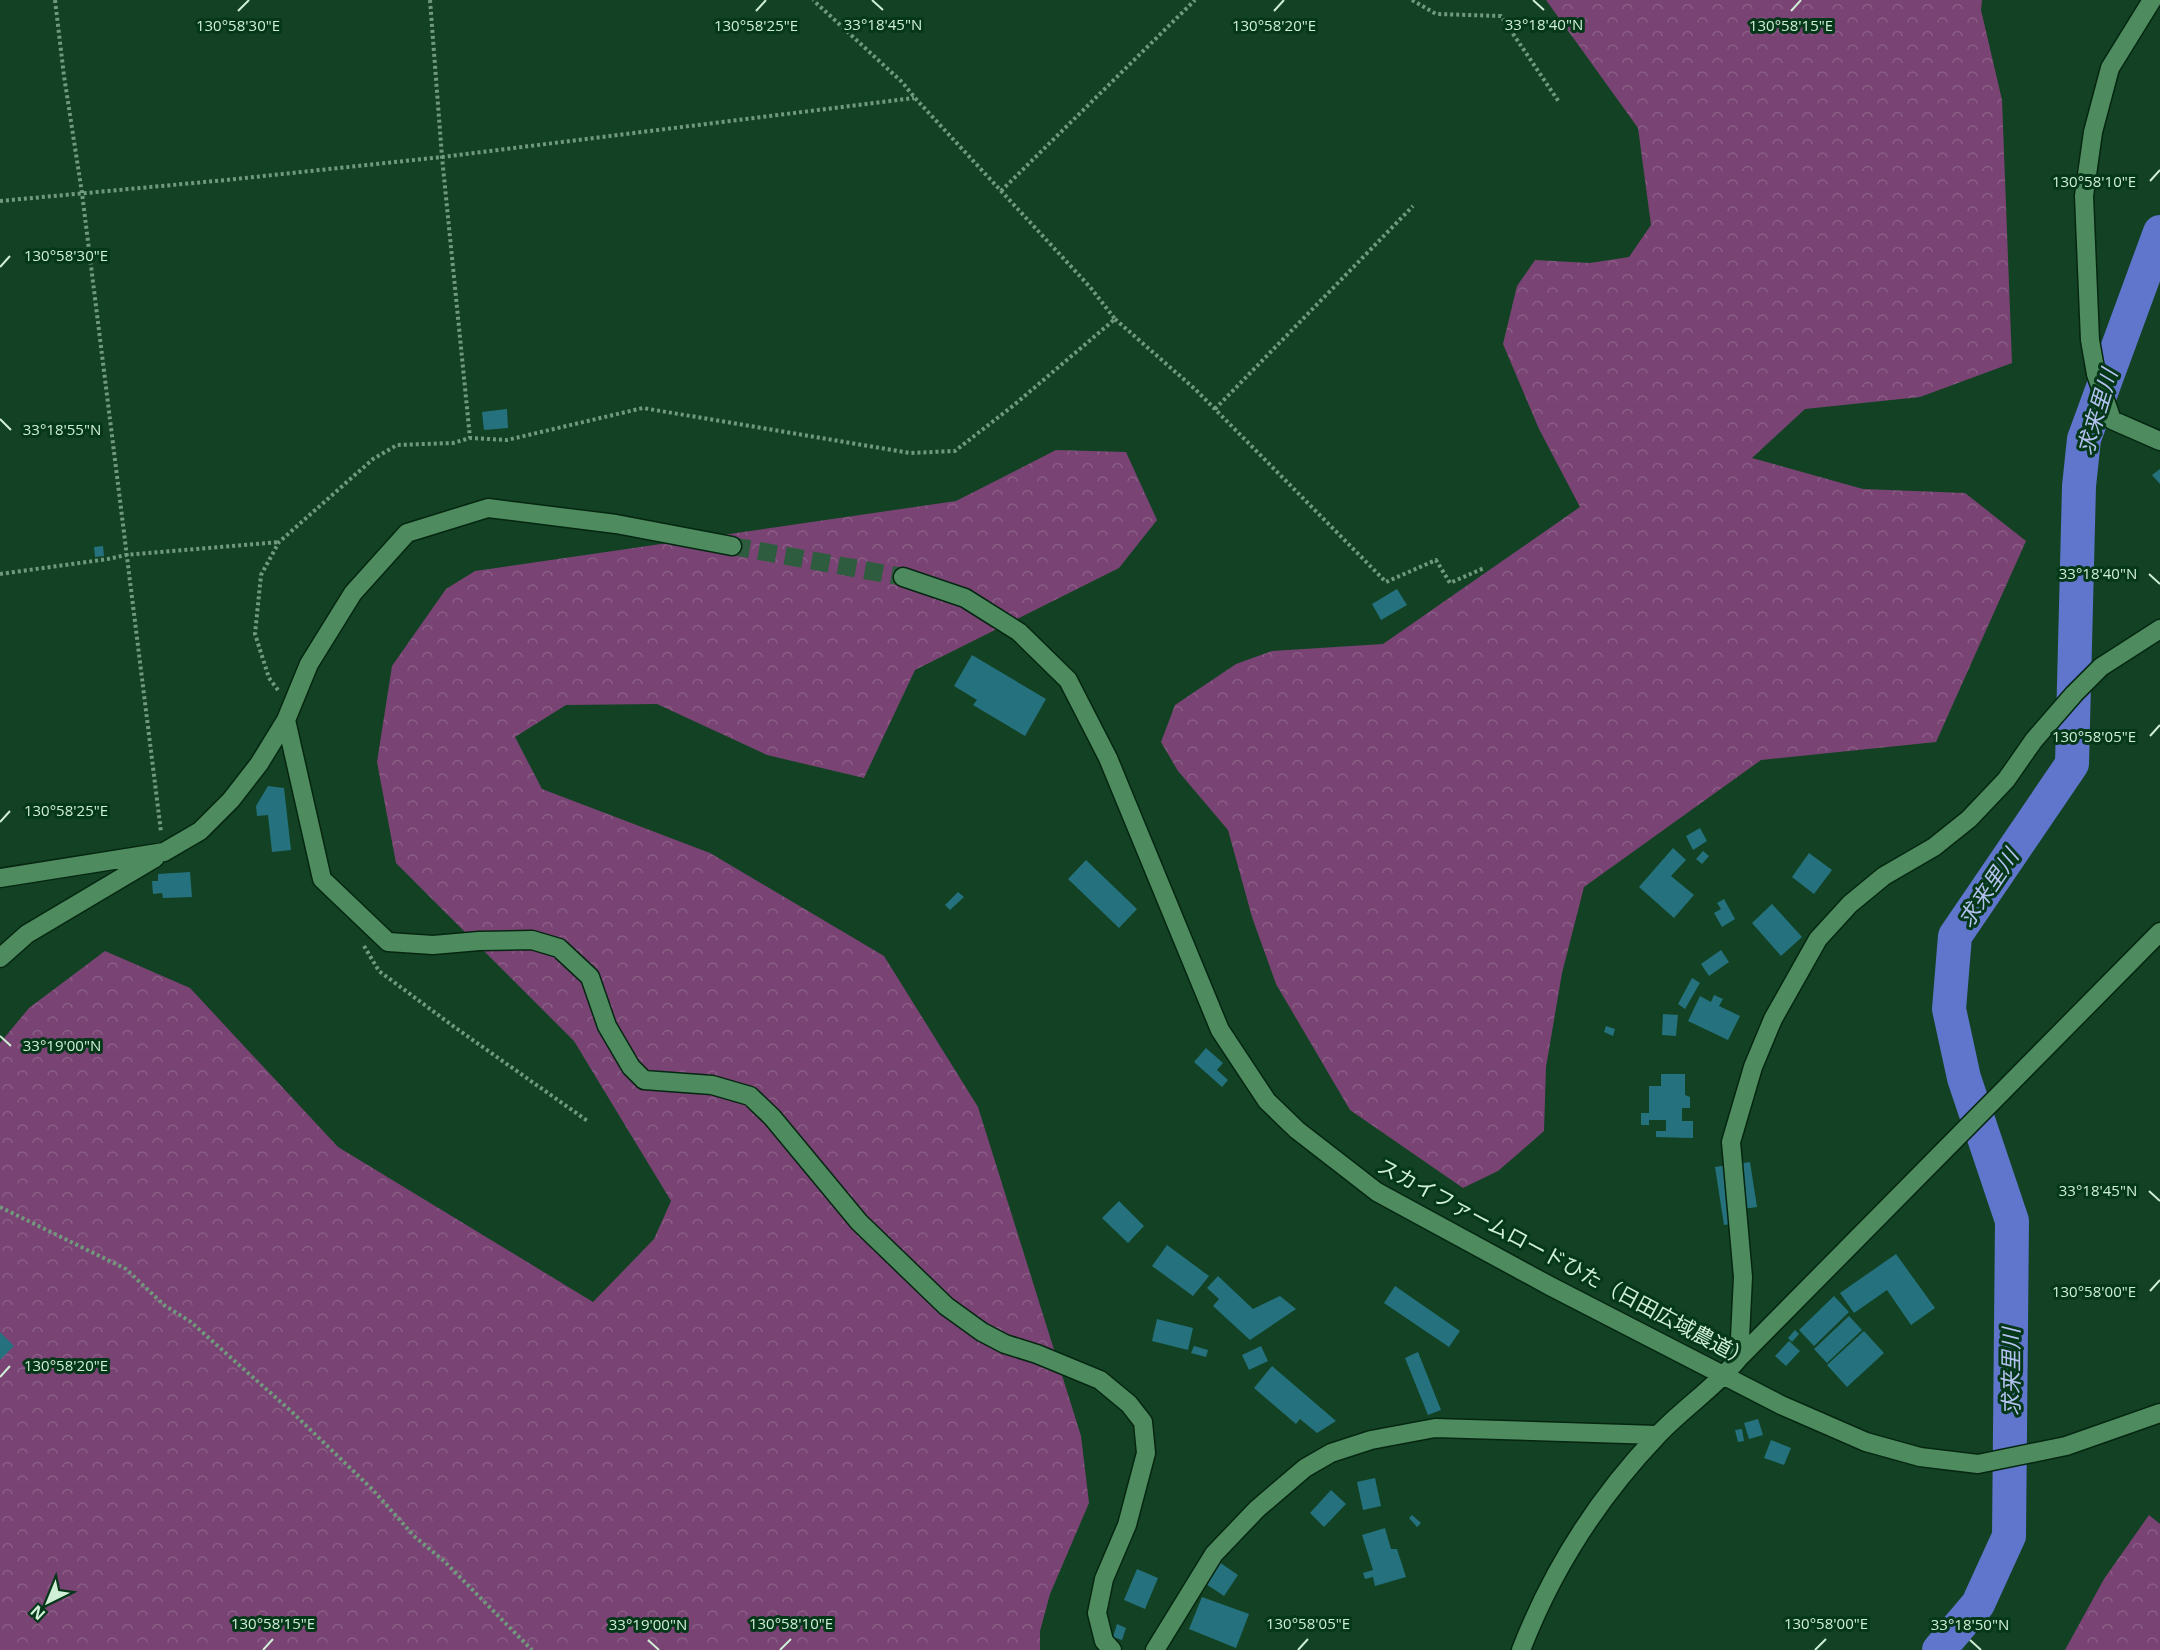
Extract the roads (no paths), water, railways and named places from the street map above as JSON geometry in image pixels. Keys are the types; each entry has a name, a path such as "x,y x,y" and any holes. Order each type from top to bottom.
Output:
{"street":[{"path":"2152,0 2110,68 2093,132 2084,196 2090,340 2096,374 2112,420 2160,441"},
{"path":"0,958 27,934 200,831 231,800 259,764 288,713 309,664 353,593 407,533 488,508 616,524 732,546"},
{"name":"スカイファームロードひた（日田広域農道）","path":"903,577 964,598 1010,626 1068,680 1108,758 1220,1030 1267,1101 1297,1130 1377,1192 1539,1281 1724,1377 1866,1442 1920,1457 1978,1464 2066,1446 2160,1413"},
{"path":"1739,1358 1743,1276 1731,1142 1753,1066 1769,1028 1818,939 1850,904 1884,876 1934,847 1969,819 2006,780 2040,732 2101,667 2160,629"},
{"path":"288,713 322,879 388,942 433,945 532,940 560,948 590,977 608,1026 631,1068 644,1080 712,1085 750,1096 772,1117 859,1222 946,1306 982,1332 1005,1344 1037,1354 1100,1380 1129,1404 1143,1422 1146,1453 1127,1525 1104,1579 1098,1612 1104,1641 1112,1650"},
{"path":"0,878 164,852"},
{"path":"1521,1650 1530,1625 1556,1574 1584,1527 1617,1480 1700,1394 1724,1377 1739,1358 2160,932"},
{"path":"1155,1650 1214,1554 1257,1509 1305,1468 1331,1453 1371,1440 1435,1428 1658,1435"}],"waterway":[{"name":"求来里川","path":"1939,1650 1978,1604 2009,1536 2012,1221 1964,1078 1949,1009 1955,936 2072,764 2079,486 2084,439 2160,232"}],"tunnel":[{"path":"732,546 903,577"}]}
